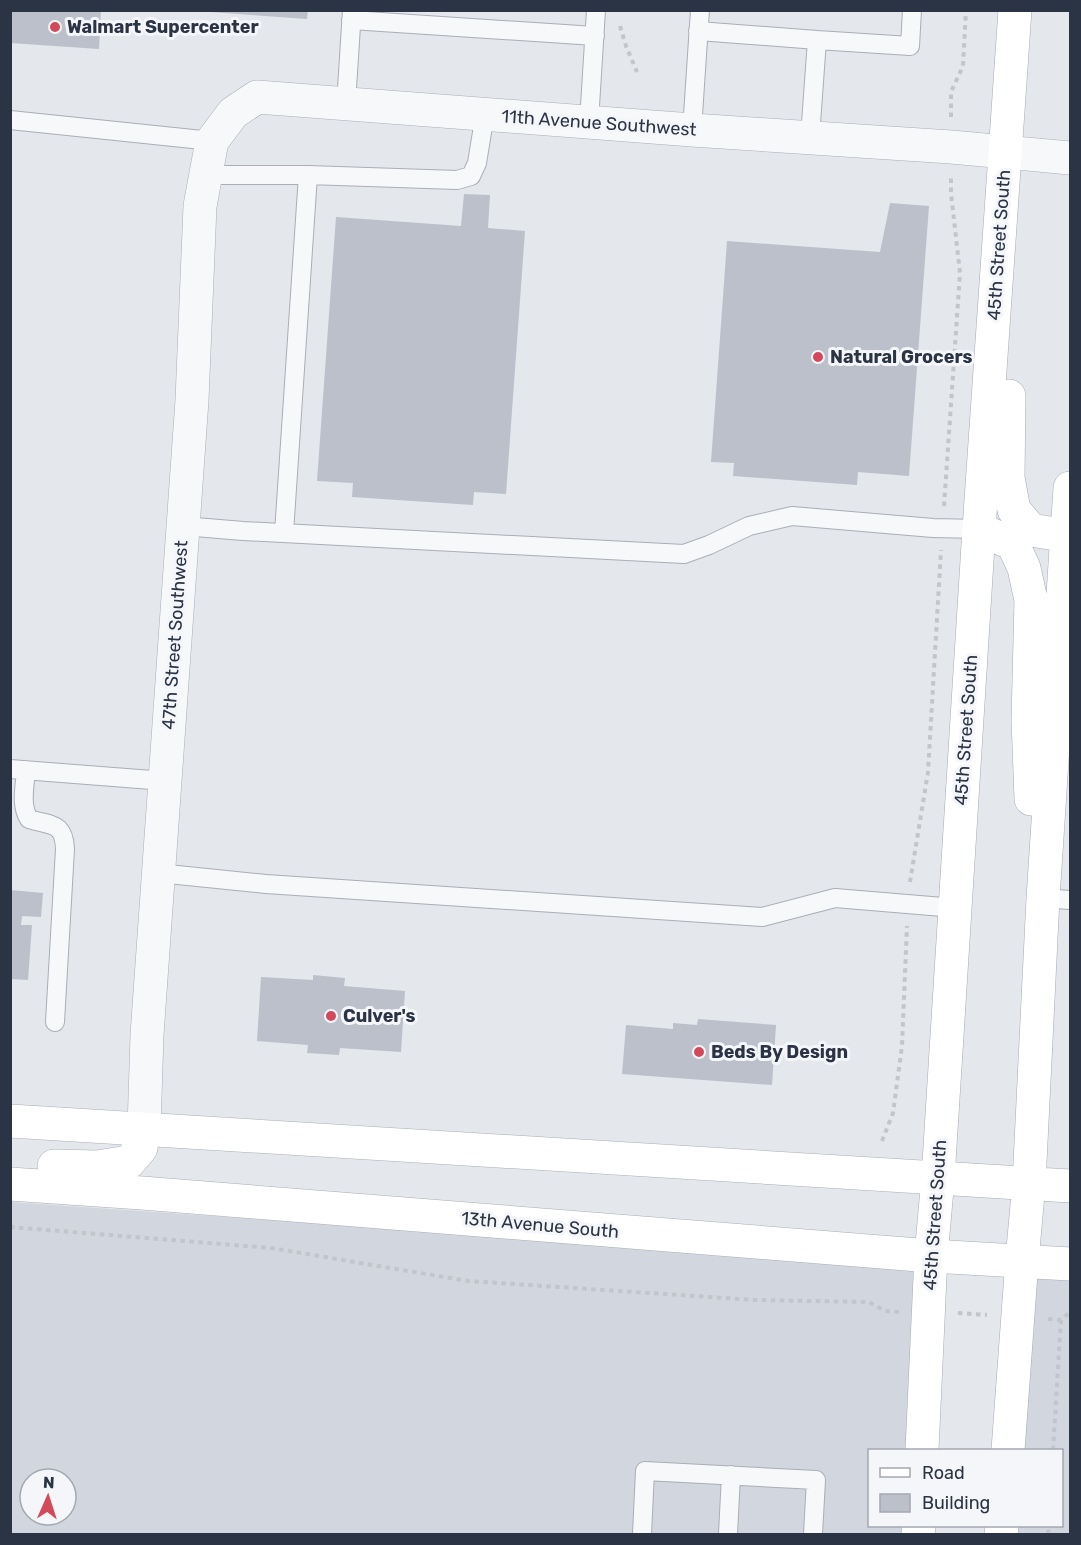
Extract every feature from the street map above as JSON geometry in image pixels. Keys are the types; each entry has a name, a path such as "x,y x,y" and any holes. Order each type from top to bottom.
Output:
{"main road":[{"name":"45th Street South","path":"922,1449 931,1256 1015,10"},
{"path":"995,309 1010,348 1008,478 1014,510 1031,530 1069,536"},
{"path":"1008,1449 1022,1260 1057,899 1071,488"},
{"path":"980,530 1013,544 1024,568 1031,600 1028,720 1032,810 1057,899"},
{"path":"10,1121 1071,1186"},
{"path":"10,1163 98,1167 129,1162 141,1148 144,1129"},
{"name":"13th Avenue South","path":"10,1184 142,1192 931,1256 1071,1264"}],"street":[{"name":"11th Avenue Southwest","path":"212,141 233,113 257,98 1071,158"},
{"name":"47th Street Southwest","path":"144,1129 147,1035 192,400 200,207 212,141"}],"lane":[{"path":"589,122 596,10"},
{"path":"692,130 700,10"},
{"path":"698,31 910,46 912,10"},
{"path":"346,104 351,15 595,36"},
{"path":"810,137 817,40"},
{"path":"206,175 308,175 457,180 471,176 477,163 485,114"},
{"path":"10,120 212,141"},
{"path":"284,533 308,175"},
{"path":"183,526 684,554 749,526 792,516 980,530"},
{"path":"55,1022 65,839 61,831 52,824 29,819 24,812 18,770 165,781"},
{"path":"158,873 266,884 762,916 835,898 955,908"},
{"path":"642,1534 645,1471 816,1480 813,1534"},
{"path":"728,1534 731,1475"}],"path":[{"path":"951,92 963,66 966,10"},
{"path":"620,23 626,46 637,72"},
{"path":"882,1141 893,1113 902,1047 906,950"},
{"path":"10,1227 271,1248 468,1281 755,1300 869,1302 885,1311 1060,1320 1071,1312"},
{"path":"1053,1449 1060,1320"}],"shaded area":[{"path":"10,1202 916,1265 907,1449 868,1449 868,1527 903,1527 902,1534 11,1534"},
{"path":"1031,1269 1070,1272 1070,1534 1015,1534 1016,1527 1063,1527 1063,1449 1020,1449"}],"building":[{"name":"Walmart Supercenter","path":"10,10 101,10 99,49 10,43"},
{"name":"Walmart Supercenter","path":"211,10 308,10 307,19 210,12"},
{"path":"464,194 490,195 488,228 525,231 506,494 474,492 473,505 352,497 353,483 317,481 336,217 461,226"},
{"name":"Natural Grocers","path":"890,203 929,206 909,476 858,472 857,485 733,476 734,463 711,462 727,241 880,252"},
{"path":"10,890 43,893 41,917 22,916 21,925 32,925 28,980 10,979"},
{"name":"Culver's","path":"313,975 345,978 344,986 405,991 401,1052 340,1048 339,1055 307,1053 308,1045 257,1041 261,977 313,980"},
{"name":"Beds By Design","path":"698,1019 776,1025 772,1085 622,1074 626,1025 673,1029 673,1023 697,1025"}],"place":[{"name":"Walmart Supercenter","path":"55,27"},
{"name":"Natural Grocers","path":"818,357"},
{"name":"Culver's","path":"331,1016"},
{"name":"Beds By Design","path":"699,1052"}]}
